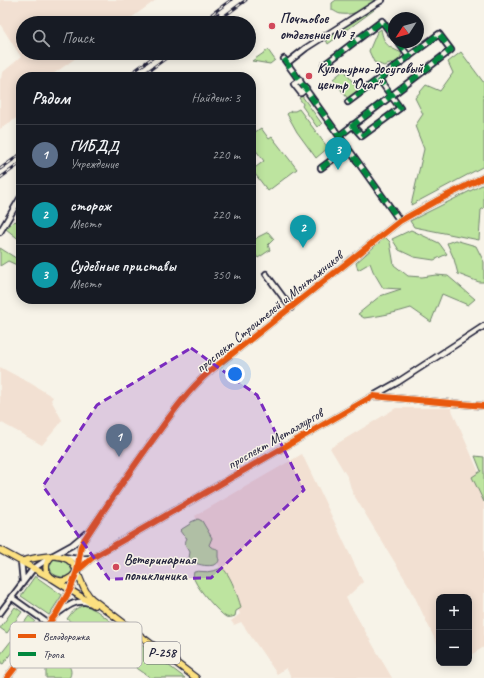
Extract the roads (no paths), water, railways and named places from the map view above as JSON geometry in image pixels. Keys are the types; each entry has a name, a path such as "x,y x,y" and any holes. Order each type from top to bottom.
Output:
{"main road":[{"name":"Р-258","path":"0,550 53,579 120,622"},
{"path":"21,561 52,556 62,557"},
{"path":"52,556 47,561 45,567 46,571 53,579 66,581 72,577 76,571"},
{"name":"Р-258","path":"62,557 75,566 89,597 121,622"},
{"name":"Р-258","path":"142,638 196,678"}],"street":[{"path":"382,0 285,61 400,221"},
{"path":"324,65 382,22 388,30"},
{"path":"339,136 451,50 439,34 348,102"},
{"path":"402,48 409,57"},
{"path":"352,125 362,136 400,108 379,79"},
{"path":"321,168 348,148"},
{"name":"проспект Строителей и Монтажников","path":"50,622 70,590 83,542 92,527 160,430 195,385 209,372 400,221 484,177"},
{"path":"0,232 16,205"},
{"path":"266,274 291,308"},
{"name":"проспект Металлургов","path":"76,571 92,558 398,382 484,326"},
{"path":"373,396 484,406"},
{"name":"проспект Строителей и Монтажников","path":"0,613 33,569 75,543 92,527"},
{"name":"проспект Металлургов","path":"62,557 78,559 92,558"},
{"path":"21,561 23,582"},
{"path":"11,597 46,622"},
{"path":"56,614 69,605 80,601 95,605"},
{"name":"проспект Строителей и Монтажников","path":"7,678 15,668"}],"railway":[{"path":"212,14 231,0"},
{"path":"224,16 246,0"},
{"path":"133,72 149,60"},
{"path":"147,72 163,60"},
{"path":"0,169 16,158"},
{"path":"0,178 16,167"}],"place":[{"name":"Почтовое отделение № 7","path":"272,26"},
{"name":"Культурно-досуговый центр \"Очаг\"","path":"309,76"},
{"name":"Судебные приставы","path":"338,170"},
{"name":"сторож","path":"303,248"},
{"name":"ГИБДД","path":"119,457"},
{"name":"Ветеринарная поликлиника","path":"116,567"}]}
